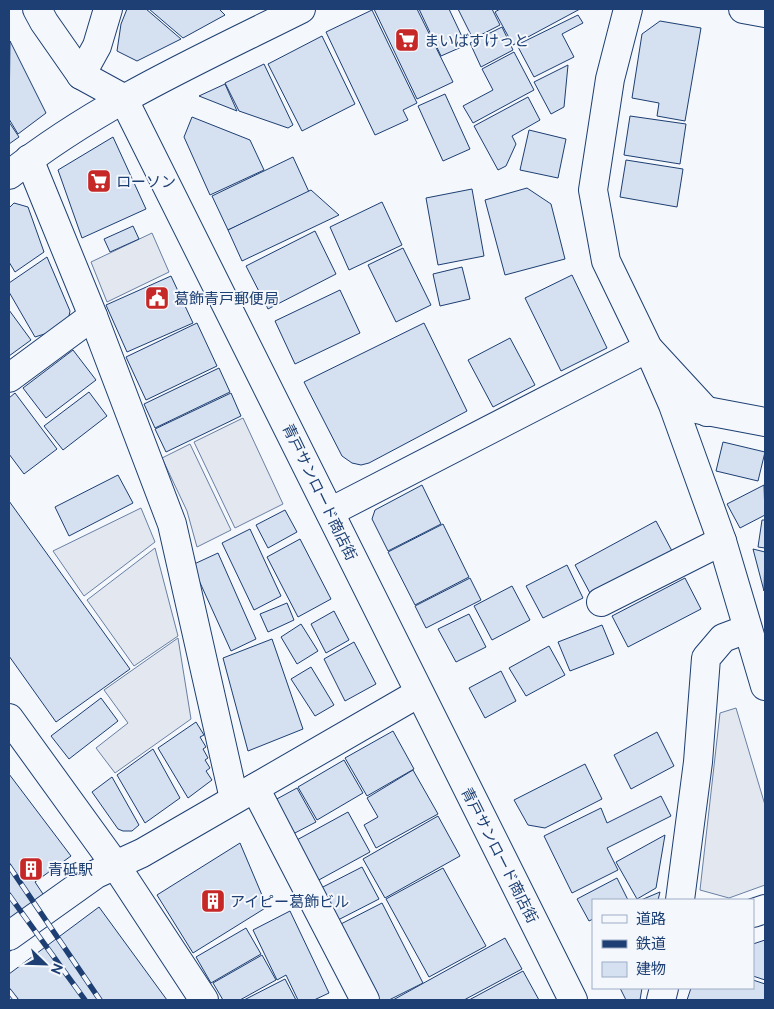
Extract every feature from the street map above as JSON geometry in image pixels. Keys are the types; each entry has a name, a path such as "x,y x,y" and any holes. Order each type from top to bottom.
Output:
{"street":[{"path":"37,9 81,76 123,98"},
{"path":"81,76 97,46 108,9"},
{"path":"300,9 123,98 19,167 93,316 172,524 245,793 364,1000"},
{"path":"628,9 610,79 593,190 606,261 673,405 722,541 765,686"},
{"path":"743,9 765,13"},
{"name":"青戸サンロード商店街","path":"123,98 573,1000"},
{"path":"9,378 93,316"},
{"path":"648,348 707,412"},
{"path":"330,512 648,348"},
{"path":"673,405 765,422"},
{"path":"600,602 722,541"},
{"path":"680,899 698,762 706,658 723,638 747,629"},
{"path":"9,936 96,874 116,866 419,693"},
{"path":"9,718 116,866 204,1000"}],"shaded area":[{"path":"152,233 169,272 107,302 91,262"},
{"path":"243,418 283,504 235,528 194,442"},
{"path":"190,444 231,530 197,547 187,511 162,458"},
{"path":"141,508 155,542 84,596 53,551"},
{"path":"155,548 178,636 134,666 87,600"},
{"path":"178,638 191,719 115,773 96,748 128,723 104,690"},
{"path":"736,708 765,805 765,885 729,898 700,890 720,713"}],"building":[{"path":"127,9 146,9 181,39 137,61 117,51 121,24"},
{"path":"149,9 219,9 225,15 183,38"},
{"path":"374,9 417,9 453,82 417,99"},
{"path":"419,9 449,9 466,45 441,56"},
{"path":"458,9 492,9 500,25 473,39"},
{"path":"500,9 580,9 513,45 495,12"},
{"path":"372,10 417,103 403,110 408,120 375,135 326,32"},
{"path":"578,15 583,23 562,34 574,57 534,77 517,45"},
{"path":"660,21 701,28 685,121 657,116 659,103 632,98 642,34"},
{"path":"502,27 513,50 481,67 470,43"},
{"path":"322,36 355,104 302,131 268,64"},
{"path":"10,41 46,113 18,134 9,119"},
{"path":"514,52 534,90 473,123 463,106 493,90 482,69"},
{"path":"264,64 293,125 288,128 239,111 225,83"},
{"path":"568,65 564,107 551,114 534,82"},
{"path":"225,84 237,111 199,96"},
{"path":"445,94 470,149 443,161 418,106"},
{"path":"528,97 540,120 512,136 516,144 506,166 498,170 474,126"},
{"path":"630,116 686,124 680,164 624,155"},
{"path":"192,117 250,140 264,170 210,195 184,137"},
{"path":"9,122 19,137 9,144"},
{"path":"529,130 566,139 558,178 520,170"},
{"path":"113,137 146,209 82,238 58,170"},
{"path":"293,157 309,192 228,230 212,196"},
{"path":"626,160 683,169 677,207 620,197"},
{"path":"527,188 551,204 565,259 505,275 485,200"},
{"path":"472,189 484,256 438,265 426,198"},
{"path":"311,190 339,215 242,261 228,230"},
{"path":"382,202 402,245 349,270 330,227"},
{"path":"14,203 28,207 44,252 15,272 9,262 9,208"},
{"path":"133,226 139,239 110,252 104,239"},
{"path":"315,231 336,274 268,309 246,266"},
{"path":"403,248 431,305 396,322 368,265"},
{"path":"47,257 70,311 68,321 54,331 35,337 9,292 9,283"},
{"path":"462,267 470,299 440,306 433,274"},
{"path":"572,275 607,348 561,371 525,298"},
{"path":"171,276 193,323 127,352 106,305"},
{"path":"340,290 360,333 295,364 275,321"},
{"path":"9,310 31,340 9,356"},
{"path":"197,323 217,366 146,400 126,357"},
{"path":"424,323 467,411 369,463 361,465 352,463 342,456 304,382"},
{"path":"510,338 535,385 493,407 468,360"},
{"path":"73,350 96,380 46,418 23,388"},
{"path":"219,368 230,392 155,428 144,404"},
{"path":"89,392 107,416 63,450 44,426"},
{"path":"15,393 57,449 24,474 9,454 9,398"},
{"path":"231,393 241,416 166,452 155,429"},
{"path":"723,442 765,452 758,481 716,471"},
{"path":"118,475 133,503 69,536 55,507"},
{"path":"422,485 441,524 388,551 372,519 375,510"},
{"path":"764,485 765,515 740,528 727,504"},
{"path":"9,501 130,669 56,722 9,656"},
{"path":"285,510 297,532 268,548 256,525"},
{"path":"762,520 765,520 765,548 758,547"},
{"path":"656,521 672,551 591,595 575,565"},
{"path":"443,524 469,577 415,605 388,552"},
{"path":"250,529 281,596 254,610 222,543"},
{"path":"300,539 331,599 298,617 267,557"},
{"path":"753,549 765,552 764,591"},
{"path":"218,553 256,639 231,651 192,565"},
{"path":"567,565 583,598 543,618 526,586"},
{"path":"470,578 481,600 426,628 415,606"},
{"path":"685,578 701,609 628,647 612,616"},
{"path":"512,586 530,620 492,640 474,606"},
{"path":"287,603 294,620 268,632 260,614"},
{"path":"334,611 349,640 326,653 311,624"},
{"path":"469,614 486,647 456,662 438,629"},
{"path":"301,624 318,651 297,664 281,637"},
{"path":"602,625 614,654 570,671 558,642"},
{"path":"272,639 303,729 248,751 223,658"},
{"path":"354,642 376,684 345,701 324,659"},
{"path":"549,646 565,675 526,696 509,668"},
{"path":"311,667 334,705 315,716 291,679"},
{"path":"501,671 516,701 485,718 469,688"},
{"path":"101,698 118,721 69,759 51,736"},
{"path":"196,722 204,735 200,737 206,747 203,749 208,758 205,760 210,768 206,771 212,780 188,798 158,748"},
{"path":"393,731 414,769 367,796 345,758"},
{"path":"657,732 674,766 631,789 614,755"},
{"path":"153,749 180,798 145,823 117,775"},
{"path":"344,760 363,793 317,820 298,787"},
{"path":"585,764 602,799 545,828 528,825 514,800"},
{"path":"413,770 438,814 376,848 364,825 378,817 367,798"},
{"name":"青砥駅","path":"9,774 71,856 35,882 57,915 9,952"},
{"path":"112,777 139,825 132,831 118,829 92,792"},
{"path":"297,788 316,822 293,834 275,800"},
{"path":"661,796 671,816 607,848 618,870 572,893 544,836 601,808 607,823"},
{"path":"348,812 370,852 317,881 295,841"},
{"path":"438,816 460,856 385,898 363,859"},
{"path":"665,835 656,888 637,899 616,862"},
{"name":"アイピー葛飾ビル","path":"240,843 267,907 193,953 157,895"},
{"path":"362,867 379,899 338,920 321,888"},
{"path":"443,868 486,946 429,977 386,899"},
{"path":"617,878 628,899 592,899 592,920 589,921 577,899"},
{"path":"660,892 658,899 643,899"},
{"path":"382,903 423,983 389,1000 375,1000 337,926"},
{"path":"99,907 167,1000 9,1000 9,974"},
{"path":"290,911 329,993 314,1000 298,1000 286,975 277,980 253,930"},
{"path":"246,928 261,954 211,983 196,957"},
{"path":"505,938 522,969 464,1000 393,1000"},
{"path":"765,940 765,980 754,976 754,944"},
{"path":"262,955 276,980 240,1000 223,1000 213,983"},
{"path":"523,971 539,1000 469,1000"},
{"path":"285,979 296,1000 244,1000"},
{"path":"754,980 765,984 765,1000 687,1000 691,989 754,989"},
{"path":"620,989 642,989 640,1000 626,1000"}],"railway":[{"path":"9,866 100,1000"},
{"path":"9,895 85,1000"},
{"path":"9,991 16,1000"}],"place":[{"name":"まいばすけっと","path":"407,40"},
{"name":"ローソン","path":"99,181"},
{"name":"葛飾青戸郵便局","path":"157,298"},
{"name":"青砥駅","path":"31,869"},
{"name":"アイピー葛飾ビル","path":"213,901"}]}
